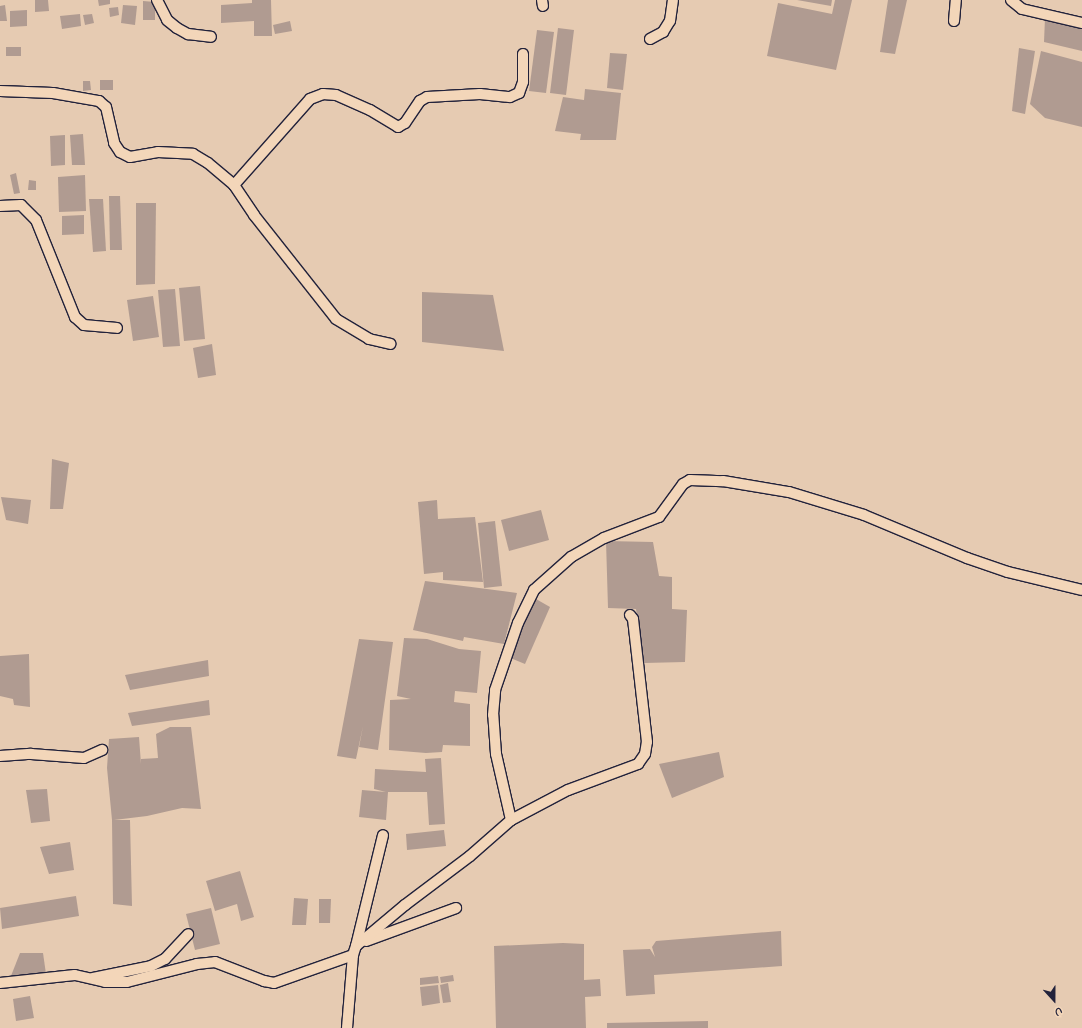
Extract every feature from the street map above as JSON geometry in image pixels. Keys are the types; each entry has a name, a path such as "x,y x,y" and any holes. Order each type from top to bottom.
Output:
{"street":[{"path":"157,0 167,20 177,28 188,34 211,37"},
{"path":"650,39 663,32 670,21 673,0"},
{"path":"954,21 956,0"},
{"path":"1011,0 1022,9 1082,23"},
{"path":"234,185 310,99 323,94 336,95 370,110 398,127 405,123 420,101 428,97 480,94 510,97 519,93 523,82 523,54"},
{"path":"0,91 53,93 99,101 106,107 114,143 120,152 130,157 158,152 193,154 208,163 234,185 254,215 336,319 369,339 390,344"},
{"path":"0,206 21,205 36,220 75,317 84,325 117,328"},
{"path":"511,820 496,754 493,715 495,690 518,623 534,590 571,557 604,538 659,517 683,484 690,480 723,481 788,492 864,514 967,558 1008,572 1082,590"},
{"path":"356,948 405,905 470,856 511,820 568,790 638,764 645,754 642,690 633,619 630,615"},
{"path":"0,756 31,754 84,758 102,750"},
{"path":"347,1028 356,948 372,890 383,835"},
{"path":"0,983 75,975 105,982 127,982 197,964 215,962 264,982 274,983 456,908"},
{"path":"92,978 150,966 165,959 188,934"}],"building":[{"path":"35,0 48,0 49,11 35,12"},
{"path":"98,0 110,0 110,4 99,6"},
{"path":"252,0 271,0 272,36 254,36 254,21 221,23 221,5 252,3"},
{"path":"797,0 832,0 831,6"},
{"path":"835,0 852,0 836,70 767,56 778,3 832,14"},
{"path":"888,0 907,0 895,54 880,52"},
{"path":"143,1 155,2 155,20 143,20"},
{"path":"5,5 7,21 0,21 0,6"},
{"path":"123,5 137,6 135,25 121,23"},
{"path":"118,7 119,15 110,17 109,8"},
{"path":"27,10 27,26 10,27 10,11"},
{"path":"80,14 81,26 62,29 60,16"},
{"path":"92,14 94,23 85,25 83,15"},
{"path":"1045,18 1082,27 1082,51 1044,42"},
{"path":"290,21 292,31 275,34 273,25"},
{"path":"558,28 574,30 566,95 550,93"},
{"path":"537,30 554,32 546,93 529,91"},
{"path":"6,47 21,47 21,56 6,56"},
{"path":"1019,48 1035,51 1025,114 1012,111"},
{"path":"1041,51 1082,62 1082,127 1045,118 1030,104"},
{"path":"610,53 627,54 623,90 607,88"},
{"path":"100,80 113,80 113,90 100,90"},
{"path":"83,81 90,81 91,90 83,91"},
{"path":"585,89 621,93 616,140 580,140 581,134 555,131 563,97 584,100"},
{"path":"83,134 85,165 72,165 70,135"},
{"path":"65,135 65,165 51,166 50,136"},
{"path":"16,173 20,193 14,194 10,175"},
{"path":"85,175 86,211 59,212 58,177"},
{"path":"29,180 36,181 36,190 28,190"},
{"path":"109,196 120,196 122,250 110,250"},
{"path":"89,199 103,199 106,251 93,252"},
{"path":"136,203 156,203 155,284 136,285"},
{"path":"84,215 84,234 62,235 62,216"},
{"path":"200,286 205,339 184,341 179,288"},
{"path":"175,289 180,346 163,347 158,290"},
{"path":"422,292 493,295 504,351 422,342"},
{"path":"153,296 159,337 133,341 127,300"},
{"path":"212,344 216,375 198,378 193,348"},
{"path":"52,459 69,463 63,509 50,509"},
{"path":"1,497 31,500 28,524 6,520"},
{"path":"437,500 438,519 475,517 483,582 443,580 443,572 424,574 418,502"},
{"path":"541,510 549,540 509,551 501,520"},
{"path":"495,521 502,586 484,588 478,523"},
{"path":"606,541 653,542 659,576 672,577 672,609 687,610 685,662 644,663 636,609 608,608"},
{"path":"425,581 517,593 504,644 464,637 463,641 413,630"},
{"path":"536,599 550,607 525,664 508,657"},
{"path":"404,638 427,639 459,649 481,651 477,693 455,691 454,702 470,704 470,746 443,745 442,752 426,753 389,750 390,700 411,699 397,696"},
{"path":"359,639 393,642 378,750 359,747 363,726 356,759 337,756"},
{"path":"29,654 30,707 14,705 13,699 0,696 0,656"},
{"path":"208,660 209,676 130,690 125,675"},
{"path":"209,700 210,715 132,726 128,713"},
{"path":"170,727 191,727 201,809 182,808 147,816 114,820 130,820 132,906 113,904 112,820 107,768 109,739 139,737 141,764 141,759 158,758 156,734"},
{"path":"719,752 724,777 672,798 659,764"},
{"path":"441,758 445,824 429,825 427,792 388,792 386,820 359,817 362,790 386,792 374,789 375,769 426,772 425,759"},
{"path":"47,789 50,821 31,823 26,790"},
{"path":"444,830 446,846 407,850 406,834"},
{"path":"70,842 74,870 49,874 40,847"},
{"path":"240,871 254,917 241,921 237,904 215,911 206,881"},
{"path":"76,896 79,916 2,929 0,908"},
{"path":"294,898 308,899 306,925 292,925"},
{"path":"319,899 331,899 330,923 319,923"},
{"path":"211,908 220,944 195,950 186,914"},
{"path":"781,931 782,966 654,975 655,994 626,996 623,950 650,949 655,957 652,947 656,941"},
{"path":"563,943 584,944 584,980 600,979 601,996 585,997 586,1028 496,1028 494,946"},
{"path":"20,953 43,953 46,974 9,981"},
{"path":"453,975 454,981 441,983 440,977"},
{"path":"438,976 439,983 420,985 420,978"},
{"path":"448,983 451,1002 443,1003 440,985"},
{"path":"438,985 440,1003 422,1006 420,987"},
{"path":"30,996 34,1018 16,1021 13,999"},
{"path":"708,1021 708,1028 607,1028 607,1023"}]}
